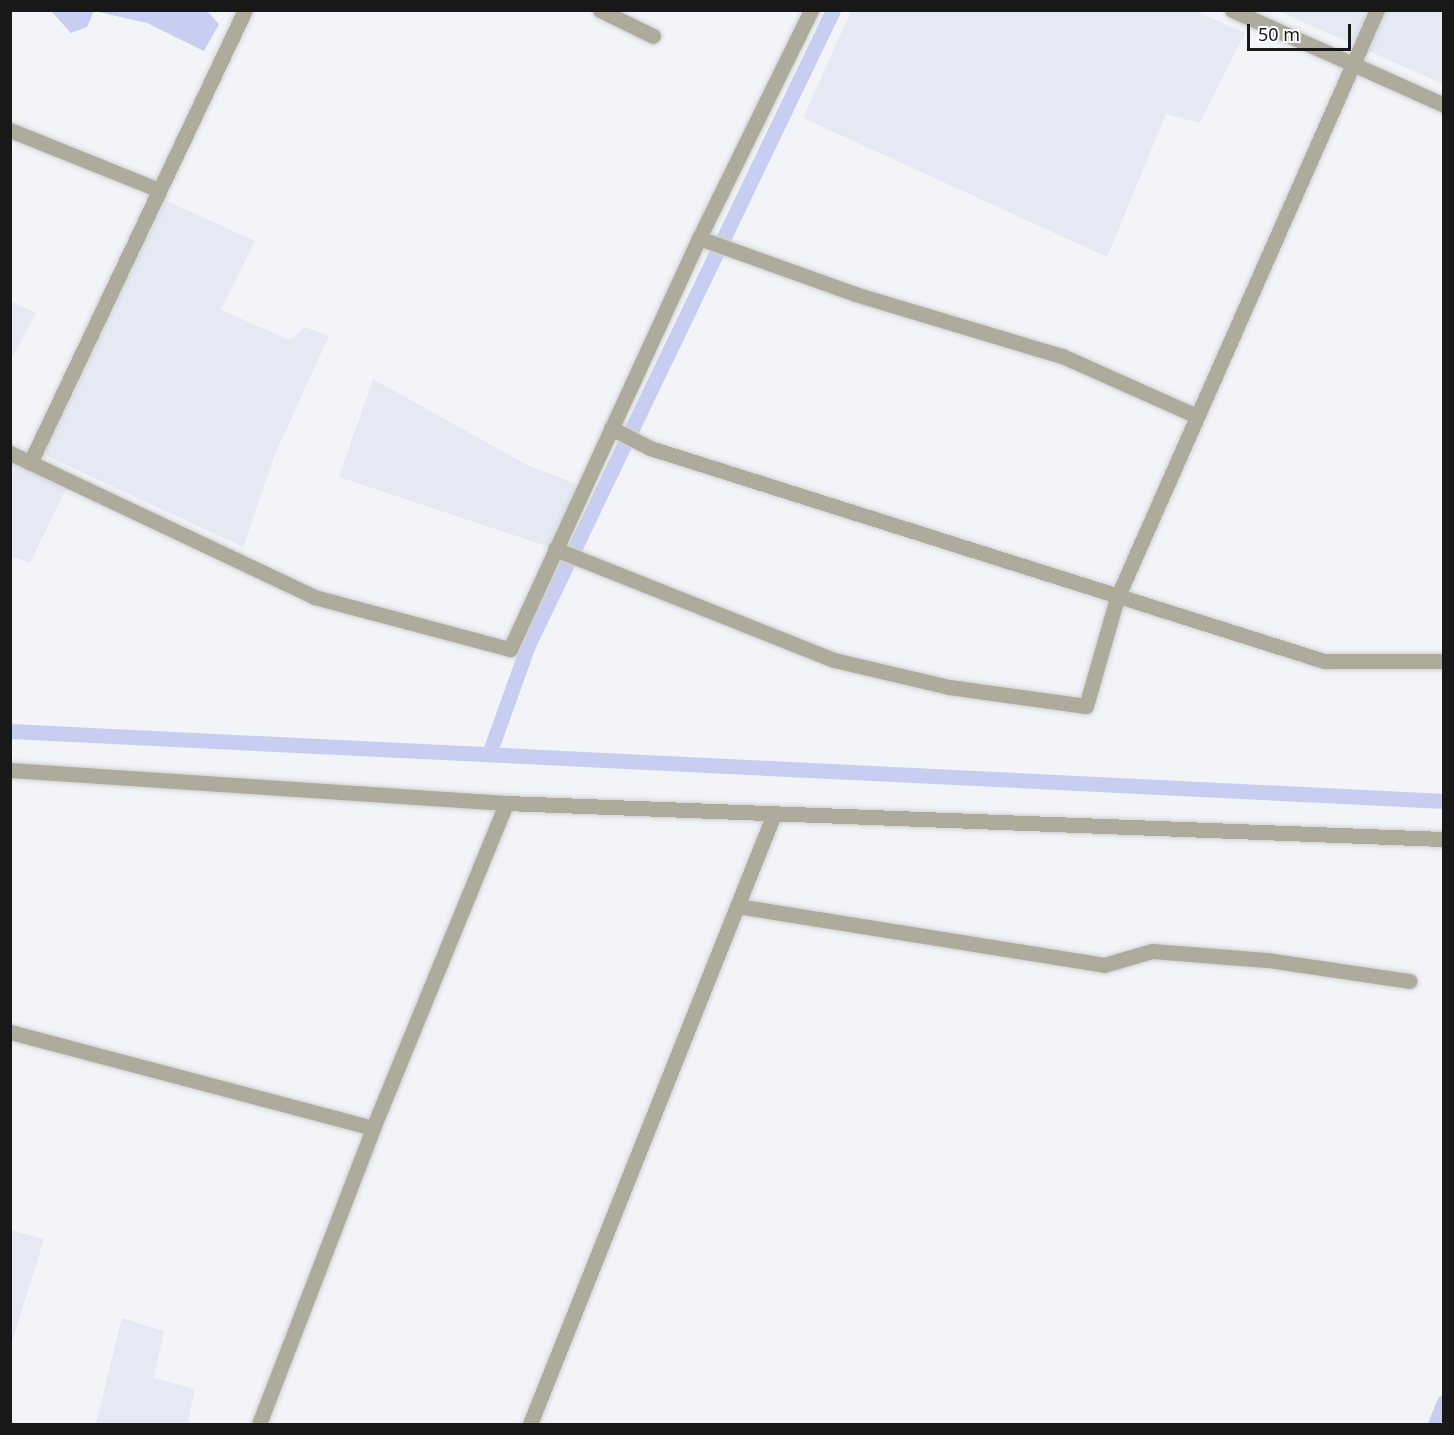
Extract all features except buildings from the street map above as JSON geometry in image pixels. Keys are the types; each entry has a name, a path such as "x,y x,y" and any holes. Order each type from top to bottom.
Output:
{"street":[{"path":"30,463 245,10"},
{"path":"600,10 653,36"},
{"path":"10,453 314,597 510,649 699,238 811,10"},
{"path":"1232,10 1443,105"},
{"path":"555,549 834,660 949,687 1086,706 1118,595 1377,10"},
{"path":"10,130 159,190"},
{"path":"699,238 855,294 1062,356 1197,416"},
{"path":"611,428 650,448 1324,661 1443,661"},
{"path":"10,770 506,803 1443,839"},
{"path":"260,1425 373,1128 506,803"},
{"path":"530,1425 774,814"},
{"path":"737,906 1104,965 1152,951 1267,960 1409,981"},
{"path":"10,1032 373,1128"}],"shaded area":[{"path":"851,11 1196,11 1245,33 1200,123 1166,114 1107,257 803,118"},
{"path":"1278,11 1443,11 1443,84"},
{"path":"156,196 255,241 221,310 290,340 305,327 329,336 276,452 243,547 36,451"},
{"path":"11,301 36,313 11,360"},
{"path":"373,379 529,466 584,487 555,549 339,477"},
{"path":"10,453 70,481 30,563 11,556"},
{"path":"10,1230 44,1239 11,1346"},
{"path":"122,1318 164,1331 154,1378 195,1389 188,1422 201,1424 96,1424"}],"water":[{"path":"94,10 87,27 71,33 51,11"},
{"path":"94,11 207,11 219,24 204,51 147,23"}],"waterway":[{"path":"489,754 528,645 833,10"},
{"path":"10,731 1444,801"},
{"path":"1435,1424 1444,1402"}]}
